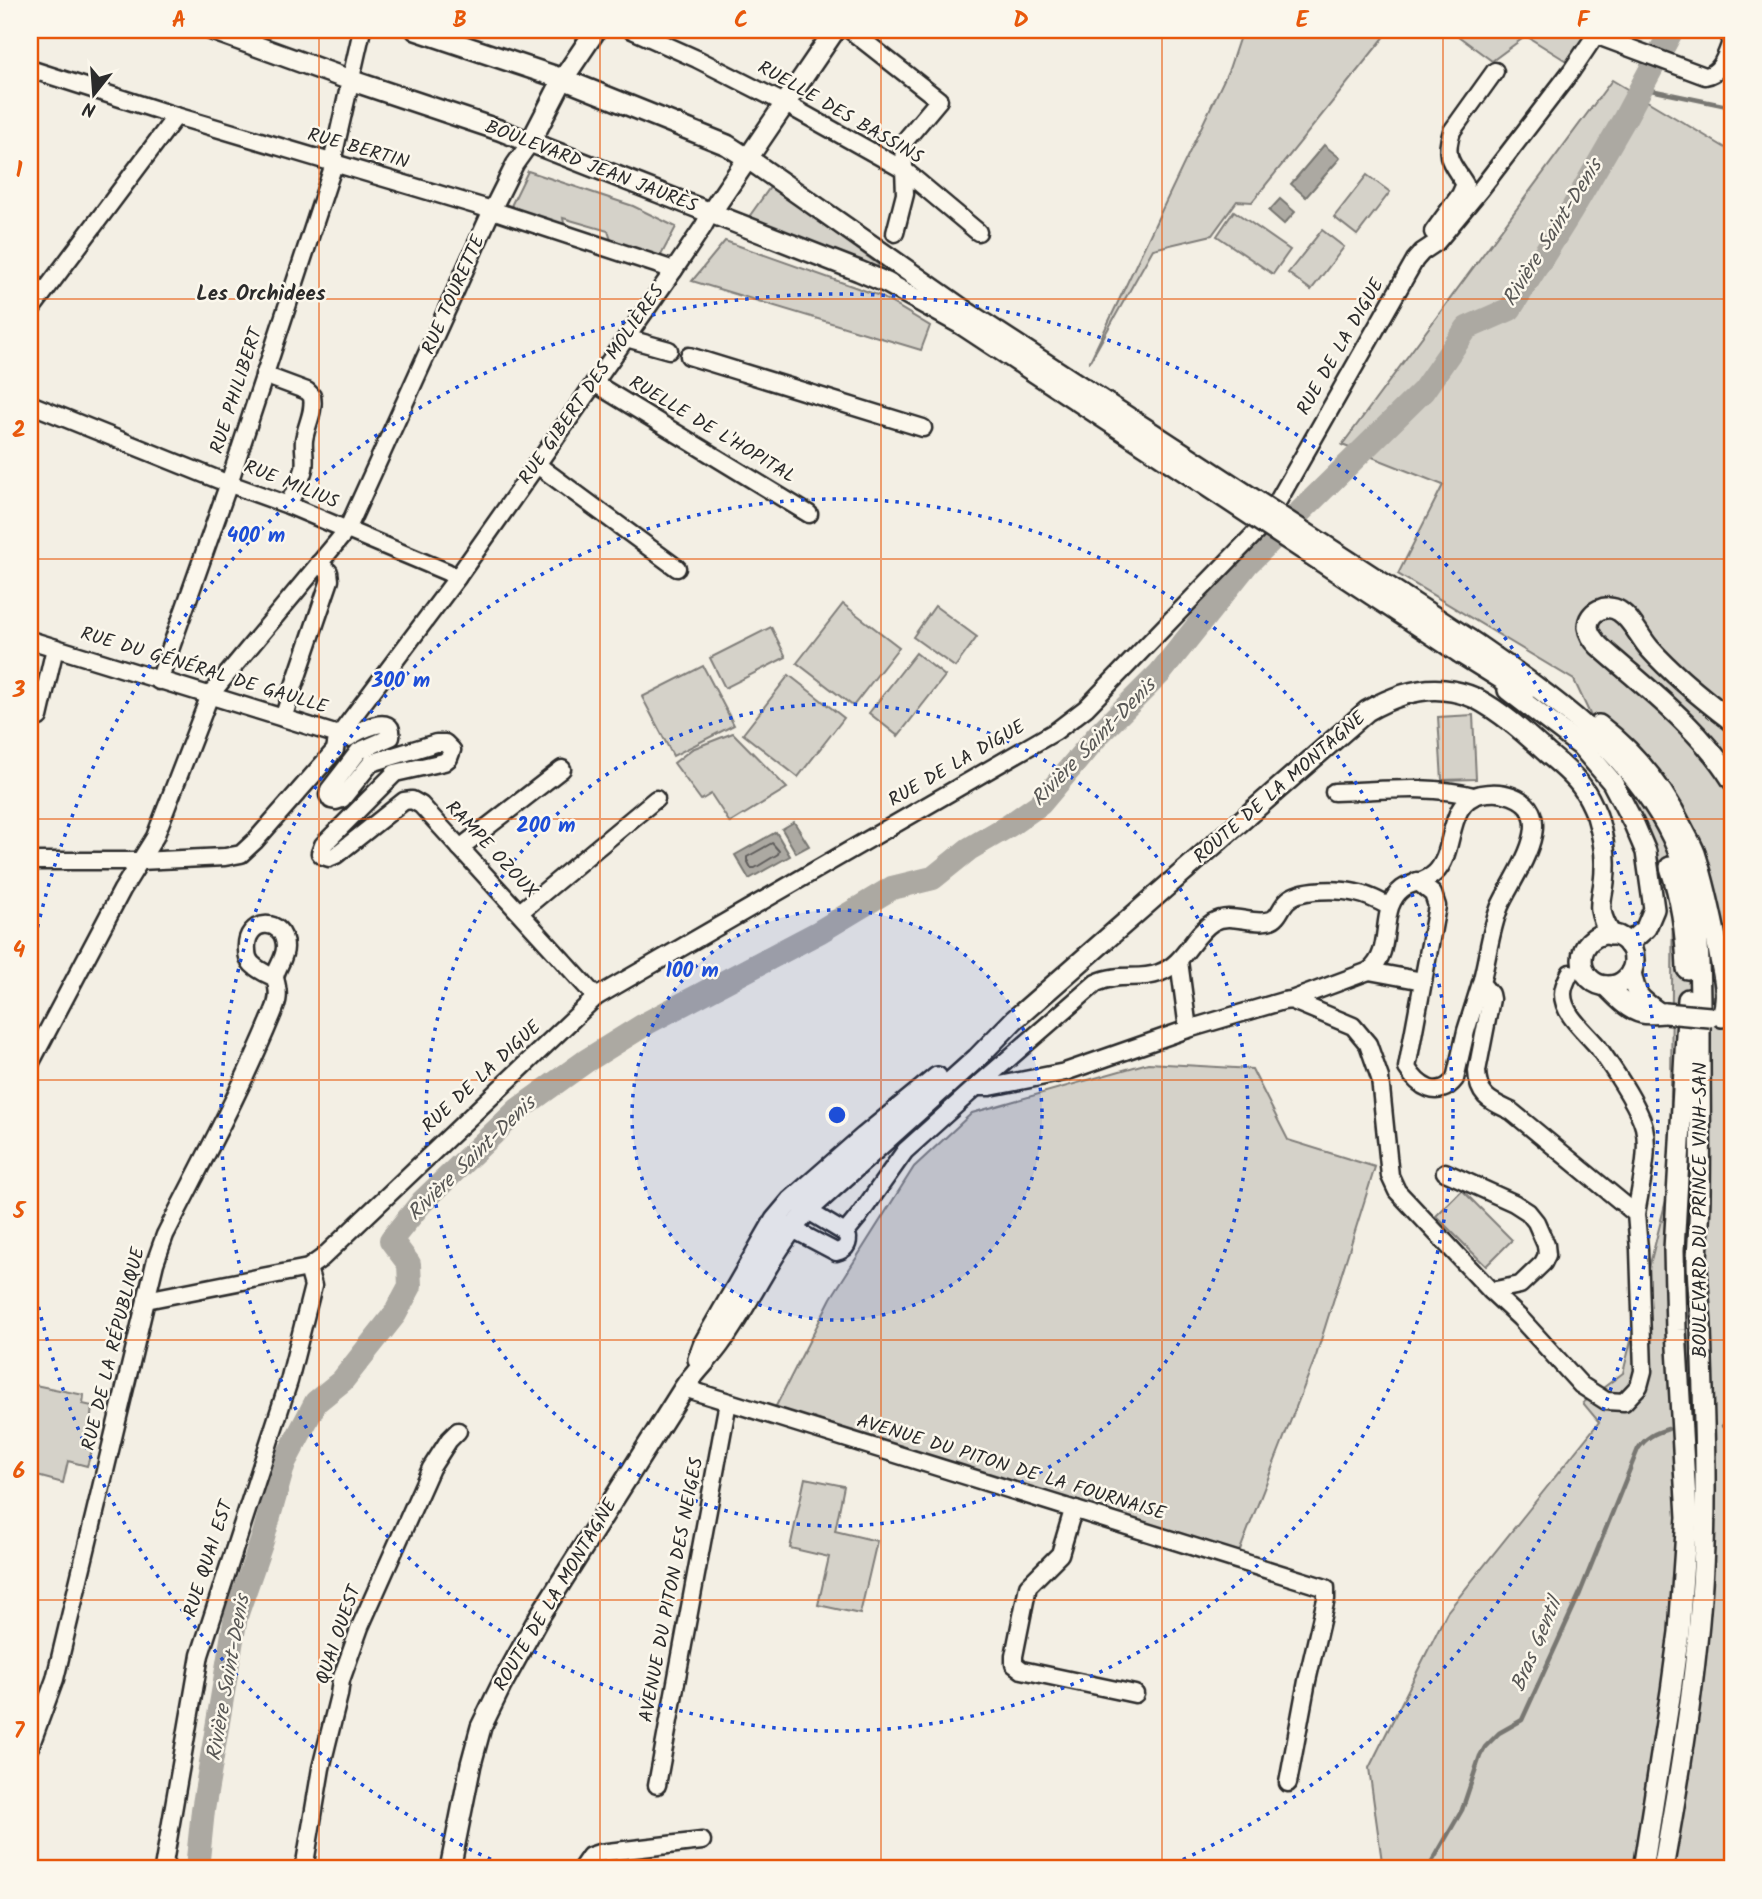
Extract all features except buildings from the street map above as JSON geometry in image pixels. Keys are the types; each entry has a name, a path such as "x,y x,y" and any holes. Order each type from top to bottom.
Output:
{"main road":[{"name":"BOULEVARD JEAN JAURÈS","path":"212,30 499,130 869,275 965,319"},
{"path":"416,30 461,37 727,145 965,319 1465,646 1581,747 1612,782 1646,852 1654,909 1646,928 1620,939 1602,935 1589,942 1582,955 1584,970 1593,981 1606,986 1635,1010 1649,1014 1721,1017 1728,986 1713,920 1695,852 1671,804 1620,741 1579,709 1523,672 1465,646"},
{"name":"RUE TOURETTE","path":"530,143 563,79 596,30"},
{"name":"RUE GIBERT DES MOLIÈRES","path":"710,214 835,30"},
{"path":"1732,721 1675,675 1617,609 1601,608 1594,612 1588,627 1599,646 1708,747 1732,780"},
{"name":"BOULEVARD DU PRINCE VINH-SAN","path":"1465,646 1590,740 1625,776 1659,836 1674,880 1682,919 1688,995 1674,1250 1687,1517 1679,1632 1643,1869"},
{"name":"BOULEVARD DU PRINCE VINH-SAN","path":"1465,646 1555,701 1591,730 1629,771 1654,804 1673,839 1696,910 1700,963 1700,1195 1697,1262 1704,1438 1704,1545 1693,1671 1663,1869"},
{"name":"ROUTE DE LA MONTAGNE","path":"450,1869 471,1764 485,1717 539,1617 687,1382 721,1342 783,1224 800,1205 976,1058 1014,1020 1367,711 1390,698 1416,692 1443,689 1473,697 1505,717 1573,777 1582,787 1596,813 1605,845 1600,912 1602,920 1620,939"},
{"name":"ROUTE DE LA MONTAGNE","path":"1589,942 1590,909 1601,891"},
{"path":"1606,986 1621,982 1630,972 1633,958 1620,939"},
{"path":"1630,972 1638,996 1645,1004 1662,1013"}],"street":[{"name":"RUE PHILIBERT","path":"159,681 229,483 334,164 334,153 362,30"},
{"name":"RUELLE DES BASSINS","path":"632,30 786,104 904,170 978,232"},
{"path":"850,30 939,100 903,144 905,194 895,233"},
{"name":"RUE DE LA DIGUE","path":"146,1300 308,1268 322,1258 596,997 1072,721 1266,522 1415,260 1437,242 1480,190 1599,34 1705,76 1715,73 1721,67 1732,40"},
{"name":"RUE BERTIN","path":"30,69 176,116 492,210 674,270"},
{"path":"1422,252 1464,189 1464,181 1451,165 1449,156 1452,131 1495,71"},
{"path":"30,311 176,116"},
{"name":"RUE TOURETTE","path":"30,1064 122,890 155,837 210,695 347,530 492,210 515,164 530,143"},
{"name":"RUE GIBERT DES MOLIÈRES","path":"30,861 139,861 225,857 241,854 256,841 335,750 340,735 457,578 674,270 710,214"},
{"path":"626,338 669,350"},
{"path":"689,356 923,428"},
{"path":"264,375 307,391 312,396 313,403 304,442 304,468 288,505"},
{"name":"RUELLE DE L'HOPITAL","path":"594,383 809,514"},
{"name":"RUE MILIUS","path":"30,404 288,505 457,578"},
{"path":"536,464 677,568"},
{"path":"283,718 330,580 329,572 319,563"},
{"name":"RUE DU GÉNÉRAL DE GAULLE","path":"30,640 340,735"},
{"name":"RUE DU GÉNÉRAL DE GAULLE","path":"41,718 55,648"},
{"name":"RAMPE OZOUX","path":"340,735 348,738 360,730 386,724 392,732 387,740 359,751 329,790 331,800 336,801 342,799 371,763 436,743 445,743 452,750 444,762 396,773 323,845 320,853 329,858 335,855 404,801 412,800 421,805 596,997"},
{"path":"460,848 562,769"},
{"path":"1334,792 1433,789 1473,796 1501,793 1530,807 1534,816 1530,847 1501,904 1493,927 1455,1079 1443,1089 1422,1086 1415,1081 1407,1068 1437,906 1433,894 1417,881"},
{"path":"976,1087 990,1087 1065,1072 1188,1029 1274,1002 1291,1000 1369,971 1382,953 1390,907 1400,890 1436,873 1444,860 1457,816 1462,806 1473,796"},
{"path":"520,912 656,799"},
{"path":"155,837 154,849 158,860"},
{"path":"845,1233 905,1151 1096,983 1108,977 1160,973 1179,961 1206,927 1215,921 1224,918 1267,921 1275,918 1286,901 1298,893 1354,892 1390,907"},
{"path":"1179,961 1188,1029"},
{"path":"1369,971 1423,981"},
{"path":"1291,1000 1353,1026 1368,1044 1380,1078 1390,1176 1397,1191 1581,1385 1606,1401 1624,1402 1639,1386 1643,1371 1636,1214 1646,1140 1644,1127 1632,1101 1598,1048 1569,1013 1562,995 1570,973"},
{"name":"RUE DE LA RÉPUBLIQUE","path":"30,1747 55,1679 155,1263 164,1235 259,1048 279,996 275,978"},
{"path":"1481,983 1491,999 1477,1071 1483,1095 1511,1111 1636,1214"},
{"path":"1445,1171 1528,1212 1536,1222 1546,1245 1547,1255 1543,1263 1520,1285 1491,1291"},
{"path":"783,1224 836,1252 846,1248 848,1238 845,1233 800,1205"},
{"name":"RUE QUAI EST","path":"163,1869 200,1655 289,1381 313,1286 308,1268"},
{"path":"1520,1285 1520,1318"},
{"name":"AVENUE DU PITON DE LA FOURNAISE","path":"687,1382 728,1402 1326,1588 1326,1599 1288,1783"},
{"name":"AVENUE DU PITON DES NEIGES","path":"657,1785 728,1402"},
{"name":"QUAI OUEST","path":"304,1869 321,1768 341,1680 365,1615 432,1468 457,1431"},
{"path":"1076,1510 1071,1517 1060,1554 1028,1586 1014,1664 1022,1670 1135,1693"},
{"path":"581,1869 590,1856 599,1853 702,1841"}],"shaded area":[{"path":"1242,30 1390,30 1252,202 1237,201 1212,235 1153,249 1089,363 1229,69"},
{"path":"1450,30 1590,30 1568,62 1526,36 1492,61"},
{"path":"1612,80 1729,150 1732,149 1732,1869 1383,1869 1369,1768 1447,1612 1599,1422 1583,1403 1623,1373 1670,1184 1673,891 1574,680 1398,574 1443,485 1342,445"},
{"path":"528,171 633,206 676,227 659,259 612,243 608,231 563,218 565,229 509,210"},
{"path":"1367,175 1390,192 1357,235 1334,217"},
{"path":"771,186 879,265 875,269 746,221"},
{"path":"1234,211 1290,250 1273,274 1217,236"},
{"path":"1322,230 1344,247 1311,290 1288,273"},
{"path":"725,241 880,296 930,326 921,350 692,281"},
{"path":"843,604 899,647 853,706 797,663"},
{"path":"935,606 977,637 955,667 913,637"},
{"path":"771,627 786,657 725,688 710,658"},
{"path":"916,653 945,676 898,736 869,713"},
{"path":"703,666 734,725 673,756 642,697"},
{"path":"789,675 844,718 798,777 743,734"},
{"path":"1473,715 1476,779 1442,780 1438,717"},
{"path":"733,733 787,788 730,823 711,794 701,800 674,763 692,749"},
{"path":"1148,1063 1252,1069 1288,1140 1375,1167 1316,1356 1238,1555 773,1412 831,1298 914,1167 972,1113"},
{"path":"1462,1190 1512,1240 1486,1266 1436,1216"},
{"path":"30,1384 84,1395 83,1404 92,1406 88,1445 93,1447 87,1466 68,1461 63,1483 30,1474"},
{"path":"805,1478 844,1486 835,1531 877,1541 860,1614 818,1605 829,1557 790,1548"}],"water":[{"path":"1324,145 1340,158 1306,197 1291,184"},
{"path":"1280,199 1295,212 1284,224 1269,211"},
{"path":"794,822 809,846 796,853 782,829"},
{"path":"776,832 790,856 749,879 735,855"}],"waterway":[{"name":"Rivière Saint-Denis","path":"197,1869 203,1810 236,1616 263,1538 284,1463 316,1402 342,1381 395,1314 410,1286 409,1264 391,1240 422,1202 519,1109 586,1061 647,1023 819,932 892,888 933,878 969,849 1040,804 1099,734 1160,673 1247,564 1423,391 1467,328 1510,309 1570,213 1672,30"},
{"path":"1641,88 1732,107"},
{"name":"Bras Gentil","path":"1723,1426 1732,1421"},
{"name":"Bras Gentil","path":"1428,1869 1462,1810 1485,1747 1499,1733 1522,1720 1580,1593 1638,1449 1651,1436 1668,1429"}],"district":[{"name":"Les Orchidees","path":"261,294"}]}
